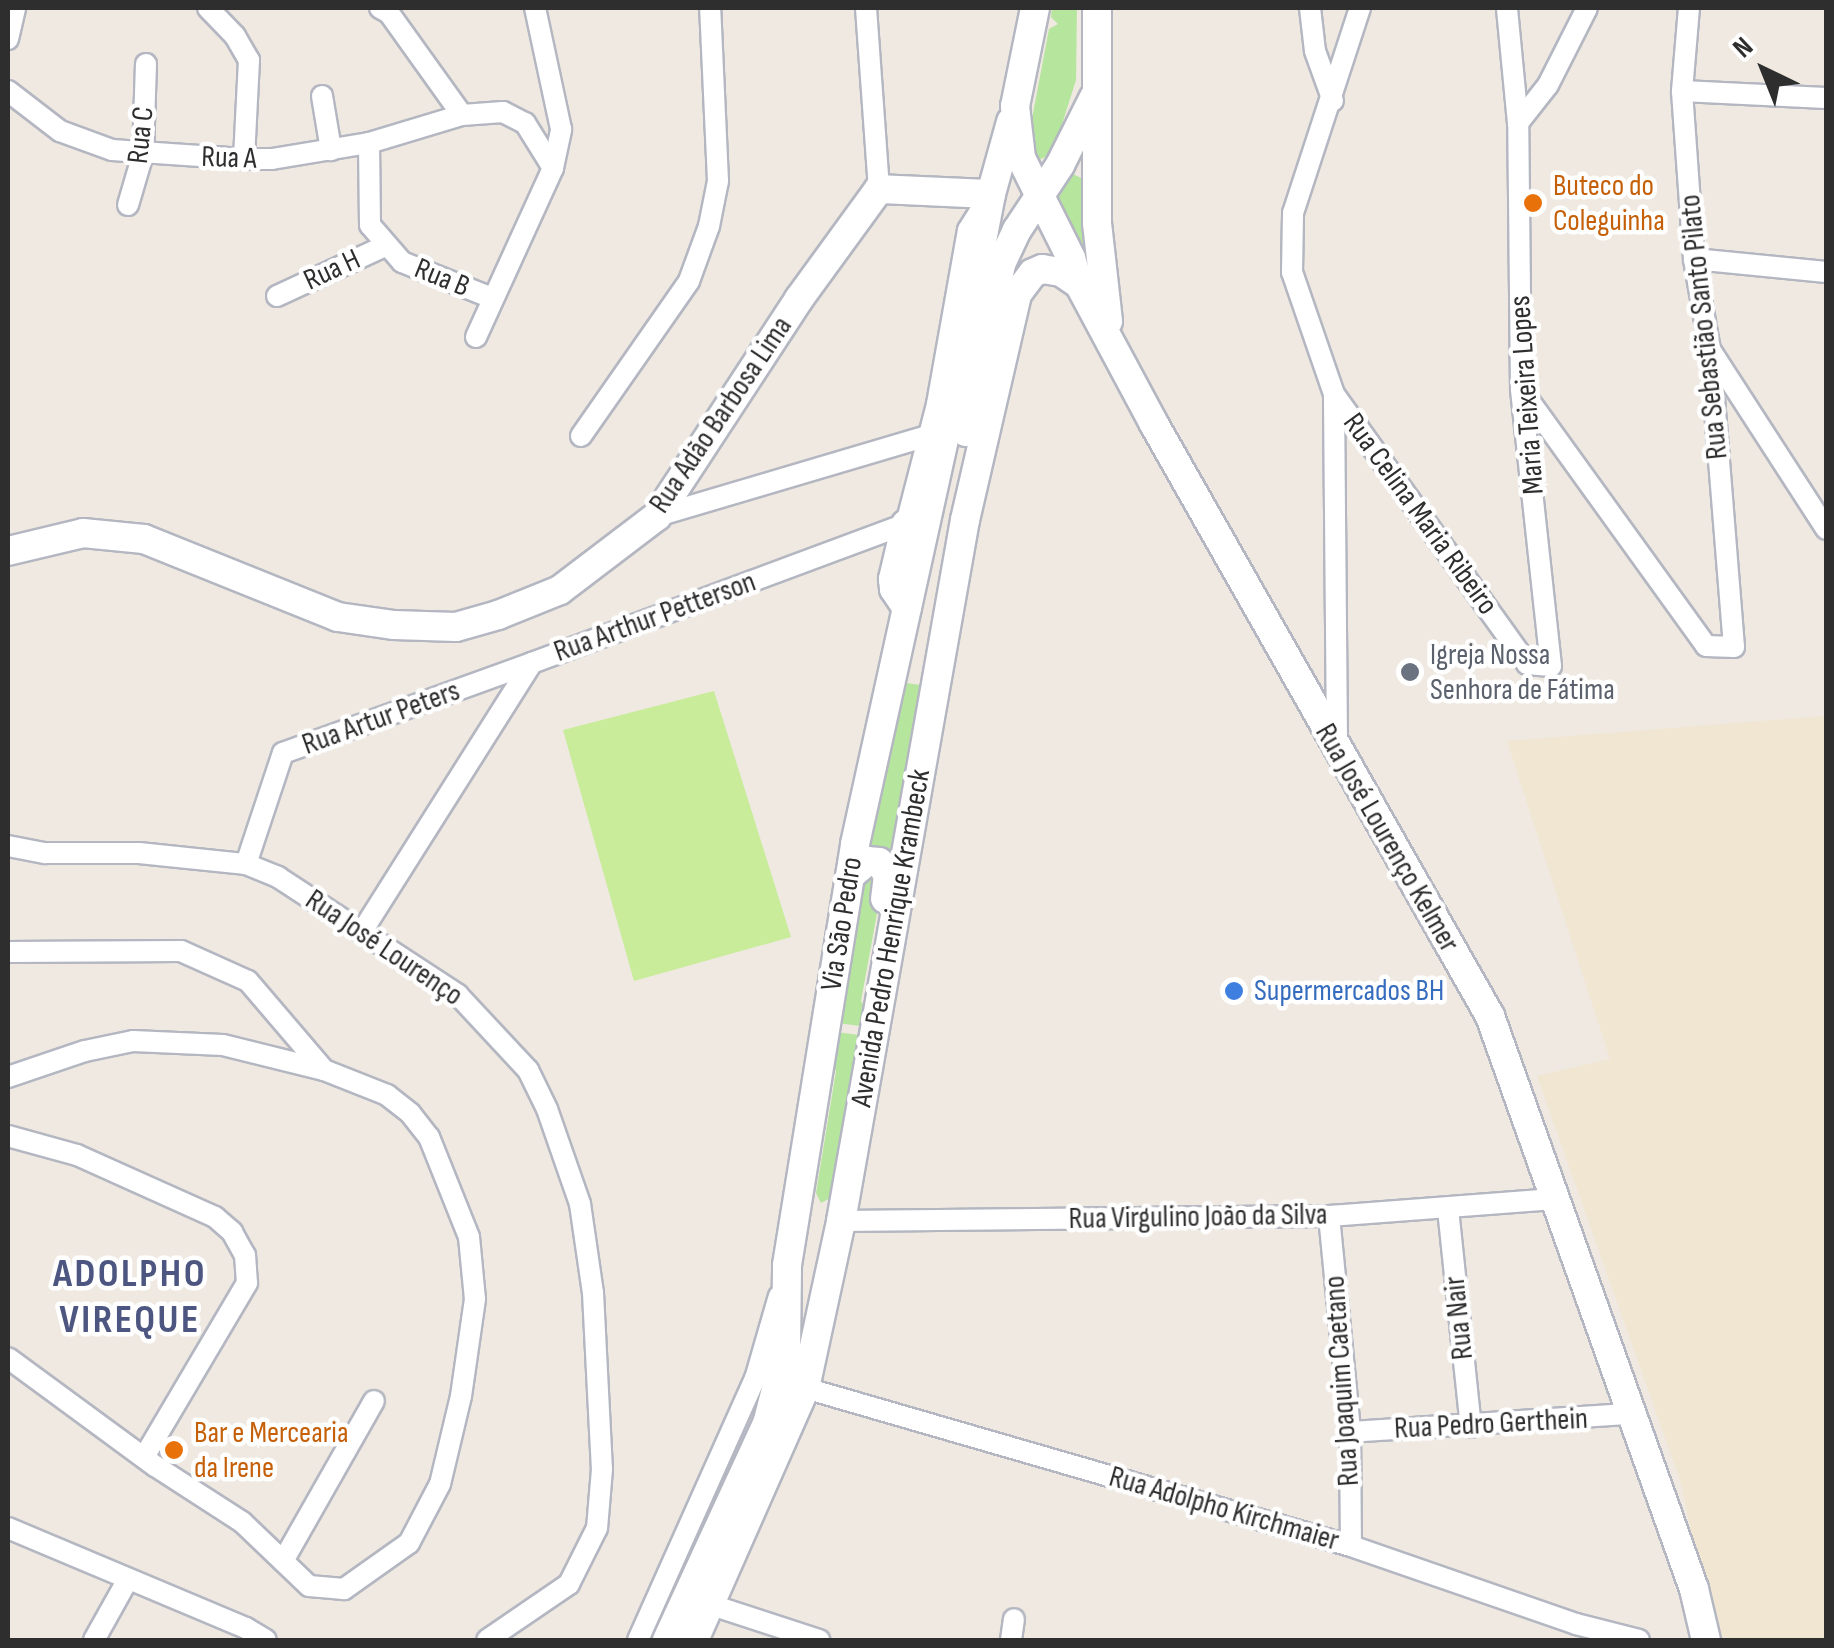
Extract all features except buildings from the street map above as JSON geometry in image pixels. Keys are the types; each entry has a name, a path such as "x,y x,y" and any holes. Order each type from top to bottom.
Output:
{"main road":[{"name":"Rua José Lourenço Kelmer","path":"1035,8 1015,106 1021,158 1079,284 1337,751 1490,1016 1694,1589 1706,1640"},
{"path":"1085,8 1096,53"},
{"name":"Rua José Lourenço Kelmer","path":"1097,8 1094,97 1100,275 1112,342"},
{"path":"936,678 930,608 1001,264 1039,194 1060,165 1094,97"},
{"path":"879,189 990,194 1015,106"},
{"name":"Rua Adão Barbosa Lima","path":"8,551 83,534 144,539 338,616 394,625 456,626 498,615 560,590 657,516 800,299 879,189"},
{"name":"Via São Pedro","path":"667,1640 767,1424 786,1351 787,1265 850,876 990,194"},
{"name":"Avenida Pedro Henrique Krambeck","path":"694,1640 805,1388 842,1221 964,520 1017,294 1042,269 1061,272 1079,284"},
{"path":"906,524 893,580 894,590 907,608"},
{"path":"850,876 868,860 879,862 888,875 871,998 878,1007"},
{"path":"820,1063 828,1076 810,1198 818,1214 842,1221"}],"street":[{"path":"8,38 15,8"},
{"path":"208,8 235,36 249,60 244,159"},
{"path":"380,8 389,13 462,115 502,112 524,122 553,168"},
{"path":"476,337 553,168 561,129 535,8"},
{"path":"581,436 688,282 709,226 718,181 710,8"},
{"path":"866,8 879,189"},
{"path":"1310,8 1315,51 1332,102"},
{"path":"1337,751 1334,394 1292,272 1293,213 1360,8"},
{"name":"Maria Teixeira Lopes","path":"1507,8 1518,123 1521,389 1551,666"},
{"path":"1518,123 1548,85 1588,8"},
{"name":"Rua Sebastião Santo Pilato","path":"1521,389 1706,646 1734,647 1710,350 1694,259 1682,92 1689,8"},
{"name":"Rua C","path":"128,205 142,154 146,64"},
{"name":"Rua A","path":"8,91 60,130 112,150 142,154 244,159 330,150 369,143 462,115"},
{"path":"1682,92 1826,98"},
{"path":"322,96 330,150"},
{"name":"Rua B","path":"369,143 370,226 402,262 492,298"},
{"path":"906,524 926,436 938,404 968,230 990,194"},
{"name":"Rua H","path":"277,296 387,244"},
{"path":"1694,259 1826,272"},
{"path":"1710,350 1826,529"},
{"name":"Rua Celina Maria Ribeiro","path":"1334,394 1527,664 1551,666"},
{"path":"657,516 926,436"},
{"name":"Rua Arthur Petterson","path":"364,930 532,663 906,524"},
{"name":"Rua Artur Peters","path":"246,864 284,753 532,663"},
{"name":"Rua José Lourenço","path":"8,846 45,853 140,853 246,864 278,877 458,995 528,1070 547,1109 580,1204 594,1311 602,1469 597,1528 569,1584 487,1640"},
{"path":"8,952 181,951 248,980 324,1070"},
{"path":"8,1077 85,1051 133,1041 223,1045 324,1070 387,1095 410,1112 429,1137 469,1237 476,1299 461,1396 440,1484 410,1543 344,1589 309,1586 242,1522 8,1358"},
{"path":"8,1136 76,1156 215,1217 232,1232 245,1255 248,1283 144,1456"},
{"name":"Rua Virgulino João da Silva","path":"842,1221 1329,1216 1448,1210 1554,1198"},
{"name":"Rua Nair","path":"1448,1210 1471,1427"},
{"name":"Rua Joaquim Caetano","path":"1329,1216 1350,1432 1350,1546"},
{"path":"638,1640 755,1379 787,1265"},
{"name":"Rua Adolpho Kirchmaier","path":"805,1388 1350,1546 1576,1624 1639,1640"},
{"path":"283,1561 374,1401"},
{"name":"Rua Pedro Gerthein","path":"1350,1432 1632,1414"},
{"path":"8,1528 246,1628 266,1640"},
{"path":"94,1640 126,1580"},
{"path":"712,1604 819,1640"}],"shaded area":[{"path":"1826,716 1826,1640 1714,1640 1681,1483 1537,1076 1610,1059 1507,741"}],"green space":[{"path":"1052,8 1077,8 1076,80 1053,153 1037,161 1027,145 1049,29 1058,24 1051,17"},
{"path":"1073,174 1087,181 1087,263 1054,196"},
{"path":"900,682 927,686 896,852 868,848"},
{"path":"714,691 791,937 634,981 563,730"},
{"path":"869,872 883,881 861,1001 870,1015 868,1027 837,1023 863,879"},
{"path":"836,1032 867,1036 832,1197 821,1203 816,1193 836,1071 830,1062"}],"place":[{"name":"Buteco do Coleguinha","path":"1533,203"},
{"name":"Igreja Nossa Senhora de Fátima","path":"1410,672"},
{"name":"Supermercados BH","path":"1234,991"},
{"name":"Bar e Mercearia da Irene","path":"174,1450"}],"district":[{"name":"ADOLPHO VIREQUE","path":"130,1297"}]}
